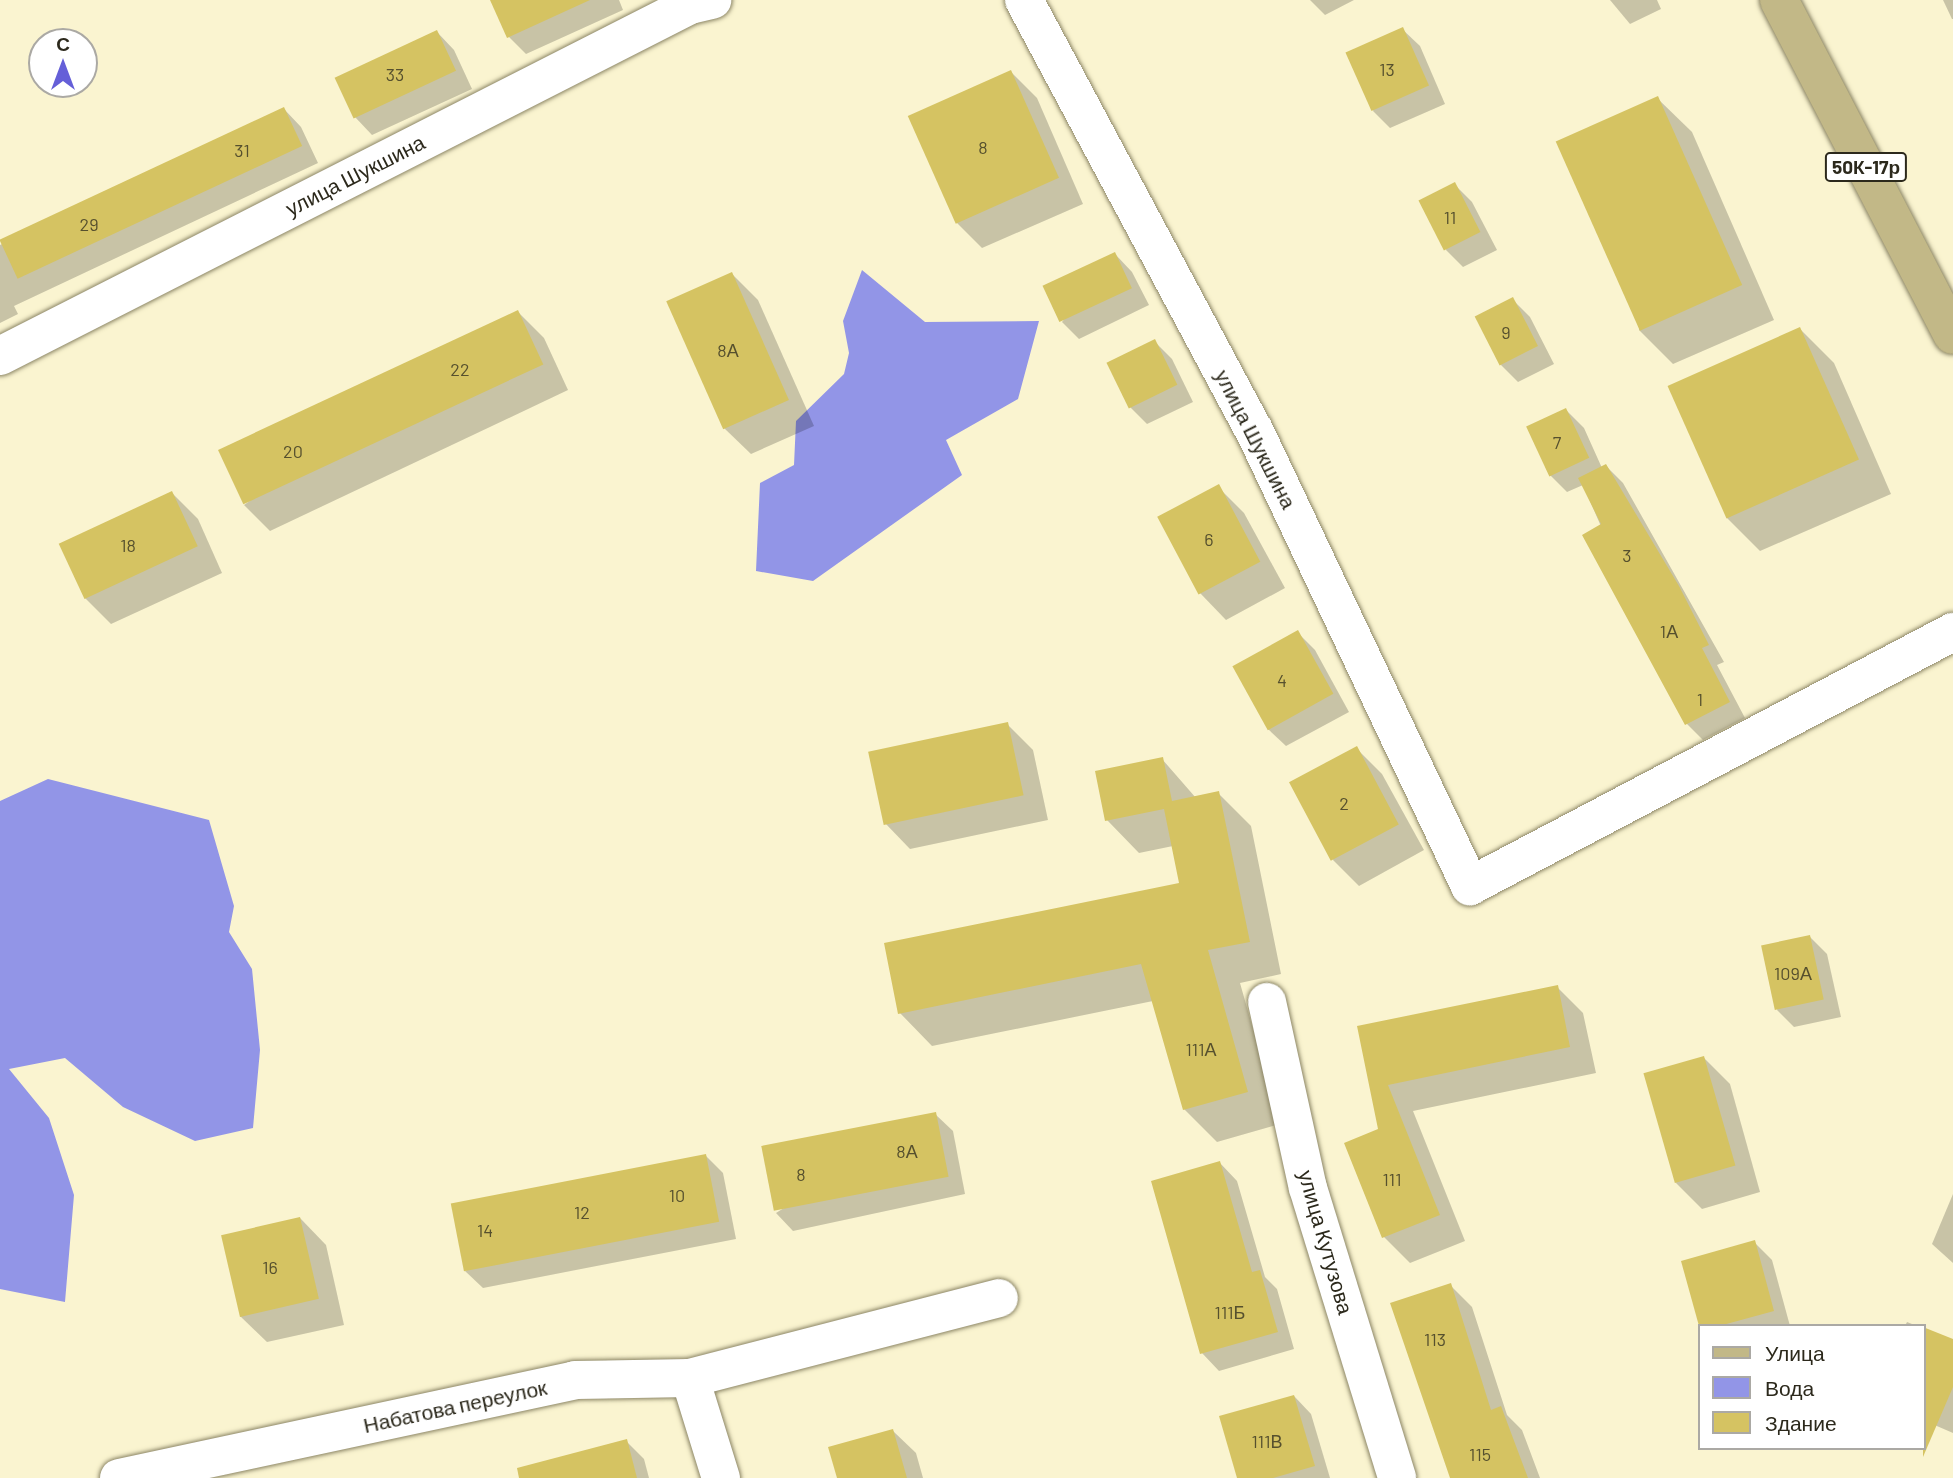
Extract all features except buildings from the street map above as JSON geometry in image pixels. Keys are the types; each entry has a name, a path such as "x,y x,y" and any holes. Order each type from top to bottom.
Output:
{"main road":[{"name":"50К-17р","path":"1779,0 1953,335"}],"street":[{"name":"улица Шукшина","path":"1024,0 1254,430 1470,886 1953,632"},
{"name":"улица Шукшина","path":"0,356 697,2"},
{"name":"улица Кутузова","path":"1267,1002 1308,1188 1397,1478"},
{"name":"Набатова переулок","path":"119,1478 575,1380 690,1378 999,1298"},
{"path":"690,1378 721,1478"}],"water":[{"path":"862,270 925,322 1039,321 1018,399 946,440 962,475 813,581 756,571 760,483 794,465 796,421 844,374 849,353 843,321"},
{"path":"48,779 209,820 234,906 229,932 252,969 260,1050 253,1128 195,1141 123,1107 65,1058 9,1069 49,1118 74,1195 65,1302 0,1289 0,801"}]}
